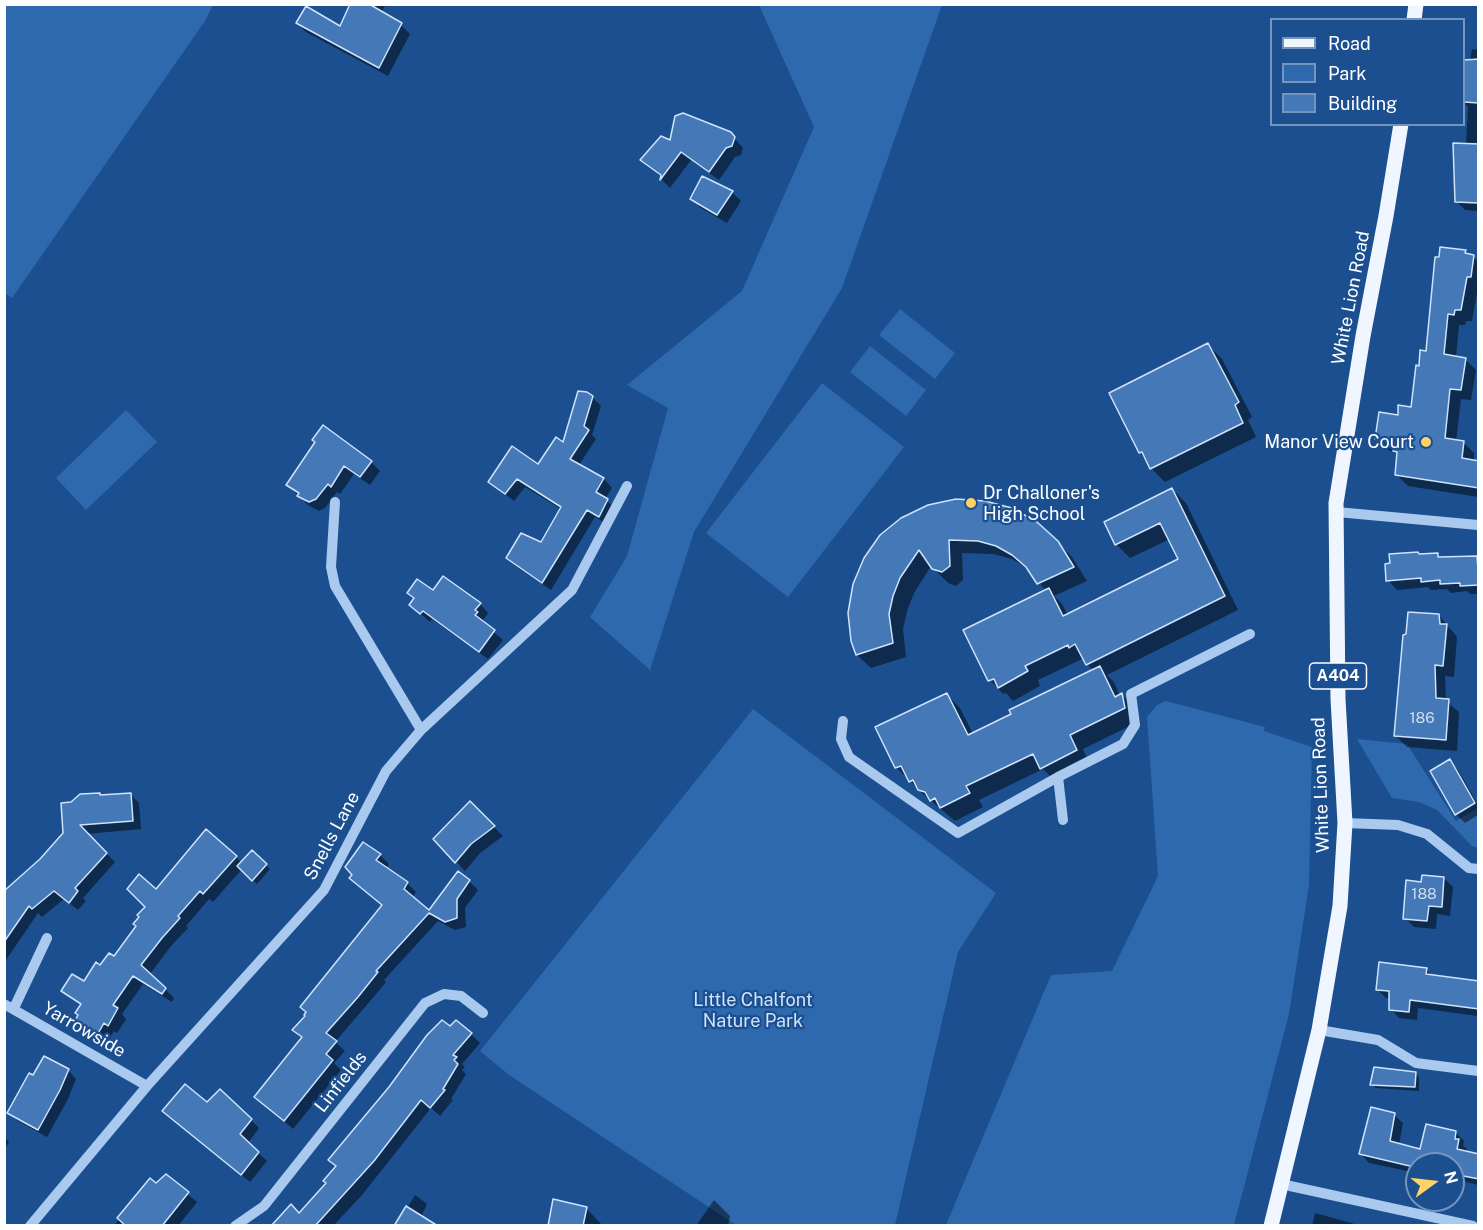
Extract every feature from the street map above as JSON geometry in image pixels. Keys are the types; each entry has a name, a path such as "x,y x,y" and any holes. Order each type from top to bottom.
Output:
{"main road":[{"name":"White Lion Road","path":"1271,1226 1319,1030 1340,906 1345,823 1338,699 1336,503 1401,126"}],"street":[{"name":"Snells Lane","path":"30,1226 147,1086 324,890 386,771 421,730 572,590 627,486"},
{"path":"335,502 331,567 336,586 421,730"},
{"path":"1337,513 1479,525"},
{"path":"843,721 841,739 849,757 958,833 1123,744 1135,725 1131,694 1250,634"},
{"path":"1059,777 1063,820"},
{"path":"1345,823 1398,825 1427,834 1469,868 1479,869"},
{"path":"9,1006 47,938"},
{"name":"Linfields","path":"235,1226 264,1206 425,1003 444,994 461,996 483,1013"},
{"name":"Yarrowside","path":"9,1006 147,1086"},
{"path":"1319,1030 1378,1040 1416,1063 1479,1071"},
{"path":"1281,1184 1473,1226"}],"green space":[{"path":"5,4 213,5 205,21 12,298 4,293"},
{"path":"759,5 942,5 842,288 694,532 650,670 590,617 627,556 668,408 627,385 742,291 814,127"},
{"path":"900,309 955,353 935,379 879,335"},
{"path":"870,346 926,390 906,416 850,372"},
{"path":"822,383 904,447 788,597 706,533"},
{"path":"126,410 157,442 86,510 56,478"},
{"path":"1166,701 1265,727 1264,731 1312,747 1309,885 1289,1014 1234,1225 946,1225 1051,975 1112,971 1158,876 1147,717 1157,705"},
{"name":"Little Chalfont Nature Park","path":"753,709 996,893 958,952 895,1225 736,1225 509,1075 480,1051"},
{"path":"1357,739 1407,744 1456,821 1478,808 1478,848 1472,846 1437,810 1419,802 1392,798"}],"building":[{"path":"350,4 369,4 402,23 379,68 296,23 306,6 340,26"},
{"path":"1479,59 1479,103 1465,102 1465,60"},
{"path":"683,113 731,132 735,137 732,146 726,148 709,172 681,152 660,180 661,175 640,160 661,136 670,140 675,116"},
{"path":"1453,143 1479,144 1479,203 1455,202"},
{"path":"702,176 733,191 717,215 690,199"},
{"path":"1440,247 1466,250 1465,253 1474,255 1471,277 1467,277 1461,310 1455,310 1454,315 1448,314 1444,354 1466,358 1461,390 1450,389 1445,438 1464,441 1462,458 1479,461 1479,488 1395,475 1397,452 1393,451 1395,443 1375,439 1379,412 1398,415 1398,405 1411,407 1420,350 1426,351 1435,257 1439,257"},
{"path":"1208,343 1239,402 1235,405 1243,423 1150,469 1142,452 1139,453 1109,393"},
{"path":"578,391 587,392 593,396 584,426 589,430 570,459 604,478 596,492 608,499 599,517 587,510 542,583 506,558 521,533 541,542 561,507 517,479 505,494 488,482 512,446 538,464 556,437 563,442"},
{"path":"323,425 372,461 360,477 344,466 331,487 328,484 316,499 309,502 297,496 299,493 286,485 315,442 312,440"},
{"path":"1172,488 1225,596 1086,665 1075,644 1069,648 1068,645 1025,666 1028,671 998,688 994,679 988,681 963,630 1049,588 1063,616 1178,559 1160,523 1115,545 1104,522"},
{"path":"956,499 985,501 1012,508 1037,522 1058,541 1074,567 1037,584 1026,567 1012,555 996,546 978,541 949,540 950,566 942,572 932,569 919,550 900,578 893,596 889,614 893,643 856,655 851,641 848,613 853,584 864,558 880,535 901,518 928,505"},
{"path":"1418,552 1419,554 1438,553 1438,557 1477,556 1479,585 1440,584 1440,580 1421,582 1421,578 1386,581 1385,564 1390,563 1389,554"},
{"path":"443,576 481,603 475,610 478,612 475,615 495,630 479,652 423,611 420,614 409,605 414,598 407,593 417,579 433,590"},
{"path":"1408,612 1439,614 1440,624 1447,624 1443,666 1435,665 1436,698 1449,699 1446,740 1394,736 1403,635 1406,634"},
{"path":"1100,666 1115,697 1122,693 1125,708 1070,735 1077,750 1040,769 1033,754 966,786 970,793 940,808 935,798 930,801 925,792 918,790 913,780 909,782 901,766 895,768 875,727 947,693 968,735 1011,714 1009,710"},
{"path":"1450,759 1475,803 1455,815 1430,771"},
{"path":"100,793 100,795 131,793 133,821 80,825 107,853 75,888 78,891 69,903 54,891 32,909 29,906 4,942 4,891 40,859 63,833 61,803 71,802 80,794"},
{"path":"470,801 495,826 471,844 455,863 433,839"},
{"path":"206,829 237,856 203,894 200,891 141,965 166,988 162,994 133,976 113,1005 118,1008 108,1026 104,1023 96,1037 74,1022 78,1015 75,1013 81,1004 61,991 72,974 84,981 96,962 100,965 109,953 114,956 136,926 133,924 139,917 137,915 145,907 127,889 139,874 156,889"},
{"path":"363,842 381,854 376,860 408,882 404,889 429,910 458,871 470,880 457,899 457,918 445,922 429,913 376,971 378,972 358,997 326,1033 337,1041 326,1054 333,1060 284,1121 254,1097 302,1037 292,1030 305,1016 306,1012 300,1007 382,905 349,878 352,875 345,867"},
{"path":"252,850 267,864 252,881 237,866"},
{"path":"1422,875 1444,877 1442,907 1429,906 1427,921 1403,919 1406,880 1421,882"},
{"path":"1379,962 1427,968 1426,974 1479,981 1479,1009 1410,1000 1409,1012 1389,1010 1389,991 1376,990"},
{"path":"442,1020 450,1026 456,1020 472,1033 453,1055 457,1057 454,1060 458,1064 443,1089 445,1090 430,1108 421,1100 374,1161 315,1226 271,1226 291,1204 299,1213 326,1183 323,1181 336,1166 328,1160 389,1087 427,1035"},
{"path":"44,1056 69,1069 38,1130 7,1113 29,1073 33,1075"},
{"path":"1374,1067 1416,1072 1415,1087 1370,1085"},
{"path":"185,1084 207,1102 220,1089 252,1119 240,1134 259,1152 241,1175 162,1111"},
{"path":"1371,1107 1395,1113 1390,1141 1420,1149 1426,1124 1456,1131 1455,1139 1459,1139 1457,1149 1479,1154 1479,1179 1465,1176 1465,1152 1405,1152 1405,1165 1359,1154"},
{"path":"166,1174 189,1192 162,1226 126,1226 117,1218 150,1178 156,1183"},
{"path":"553,1199 587,1207 583,1226 548,1226"},
{"path":"406,1206 438,1226 394,1226"}],"place":[{"name":"Manor View Court","path":"1426,442"},
{"name":"Dr Challoner's High School","path":"971,503"}]}
